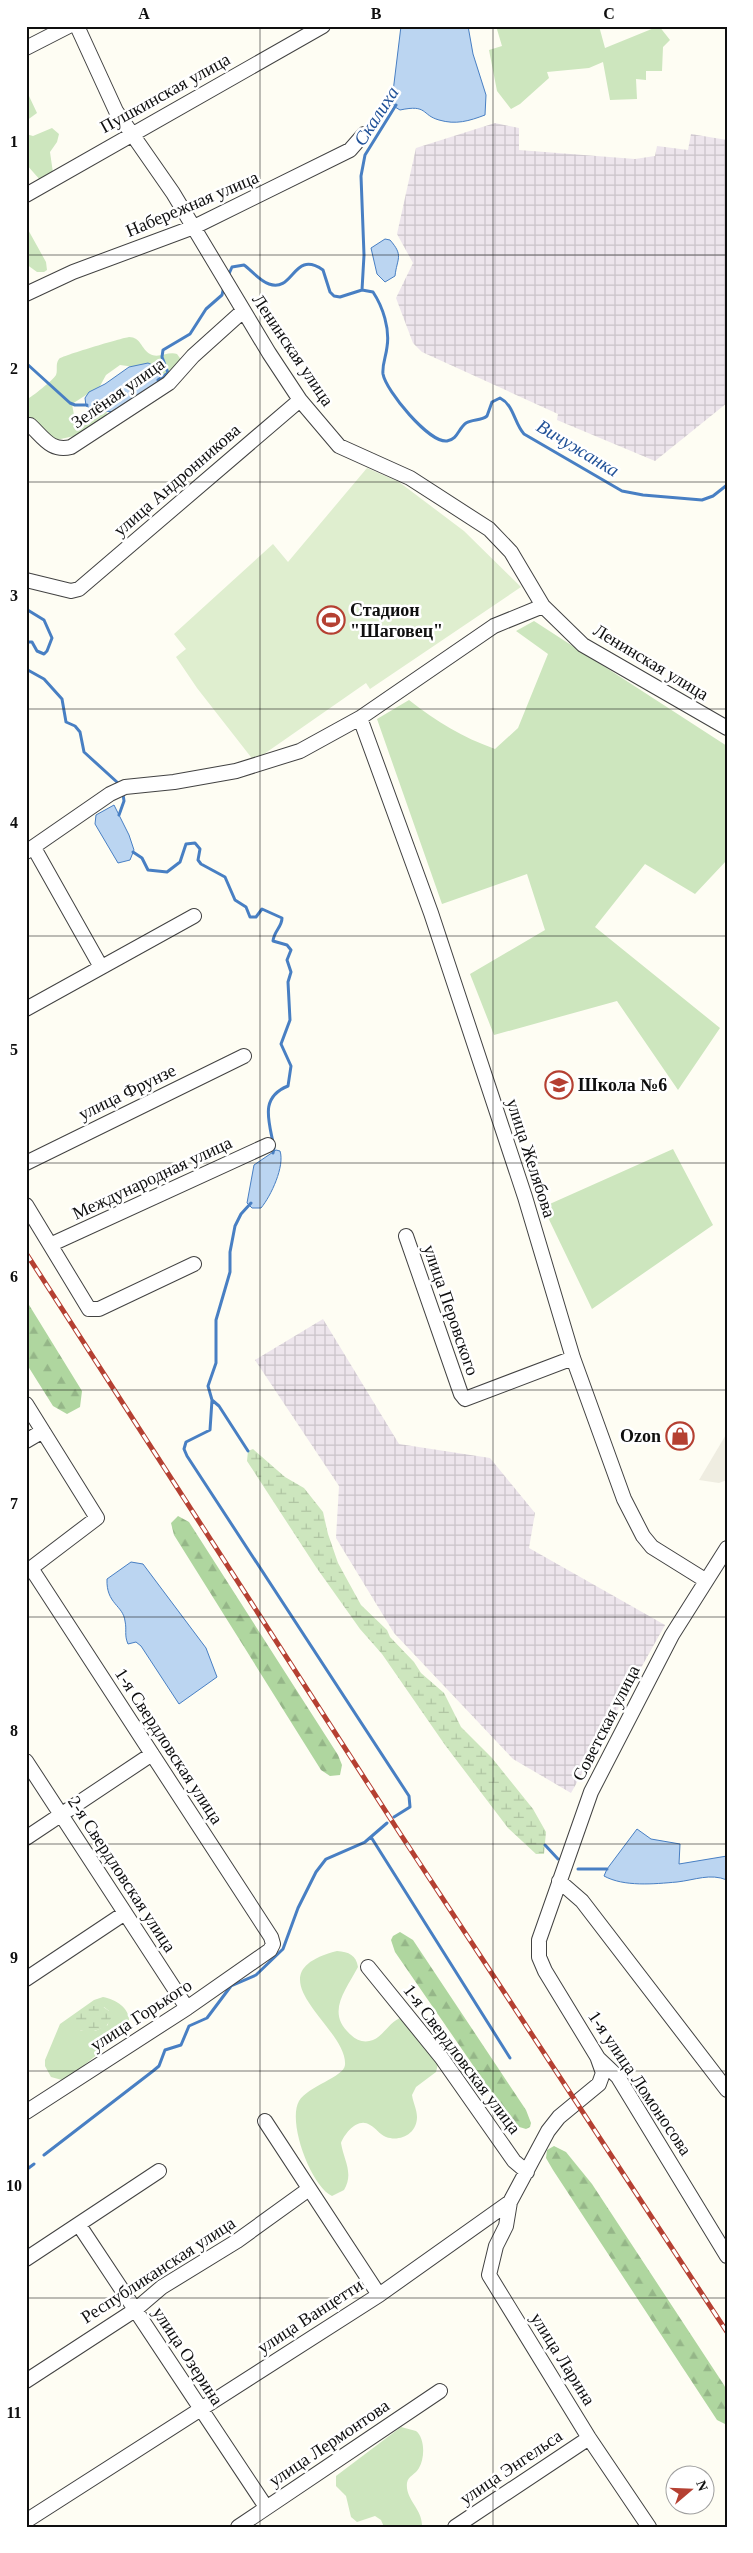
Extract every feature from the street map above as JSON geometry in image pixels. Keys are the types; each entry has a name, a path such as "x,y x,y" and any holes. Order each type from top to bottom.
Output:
{"street":[{"path":"26,48 69,26"},
{"name":"Ленинская улица","path":"77,26 104,88 130,134 173,194 243,311 300,400 340,446 410,478 500,538 511,552 542,606 583,645 727,728"},
{"name":"Пушкинская улица","path":"26,195 130,134 323,26"},
{"name":"Набережная улица","path":"26,294 72,272 194,228 350,150 364,134"},
{"name":"Зелёная улица","path":"30,425 54,448 60,450 71,447 169,383 193,356 243,311"},
{"name":"улица Андронникова","path":"26,580 71,591 79,589 300,400"},
{"path":"101,967 30,850 110,794 125,787 236,771 300,751 360,718 494,626 542,606"},
{"name":"улица Желябова","path":"360,718 443,950 525,1197 573,1358 624,1498 643,1536 652,1547 705,1580"},
{"path":"26,1008 194,916"},
{"name":"улица Фрунзе","path":"26,1163 244,1056"},
{"name":"Международная улица","path":"52,1244 268,1145"},
{"path":"26,1205 52,1244 89,1308 100,1309 194,1264"},
{"name":"улица Перовского","path":"406,1236 460,1394 465,1399 573,1358"},
{"path":"26,1404 97,1518 29,1570"},
{"path":"26,1440 43,1432"},
{"name":"Советская улица","path":"542,1928 591,1792 668,1644 705,1580 727,1548"},
{"name":"1-я Свердловская улица","path":"29,1570 152,1754 274,1944"},
{"path":"26,1838 62,1816 152,1754"},
{"name":"2-я Свердловская улица","path":"26,1760 187,2008"},
{"path":"559,1881 582,1900 727,2090"},
{"path":"26,1979 125,1913"},
{"name":"1-я улица Ломоносова","path":"542,1928 539,1940 539,1957 545,1971 598,2058 618,2077 727,2256"},
{"name":"улица Горького","path":"26,2112 187,2008 270,1950 274,1944"},
{"name":"1-я Свердловская улица","path":"368,1967 441,2057 514,2161 527,2172"},
{"name":"улица Ванцетти","path":"26,2521 379,2295 510,2202 548,2131 559,2117 602,2079 603,2073 598,2058"},
{"path":"265,2121 379,2295"},
{"path":"26,2259 159,2171"},
{"name":"Республиканская улица","path":"26,2381 135,2310 162,2287 237,2241 309,2189"},
{"name":"улица Ларина","path":"510,2202 506,2226 496,2246 489,2275 589,2438 649,2527"},
{"name":"улица Озерина","path":"79,2225 266,2507"},
{"name":"улица Лермонтова","path":"238,2527 440,2391"},
{"name":"улица Энгельса","path":"455,2527 589,2438"}],"shaded area":[{"path":"495,123 519,128 519,150 635,159 655,156 657,146 688,150 691,134 727,140 727,403 655,461 557,420 558,414 422,352 413,343 396,298 413,263 397,234 416,148"},
{"path":"323,1319 399,1444 490,1458 535,1513 529,1548 665,1625 571,1793 513,1759 394,1633 336,1538 339,1486 255,1360"},
{"path":"727,1433 727,1480 719,1483 699,1480"}],"green space":[{"path":"496,26 533,26 534,29 541,26 599,26 605,48 659,26 670,40 663,47 662,71 646,71 646,80 636,79 637,99 610,100 603,62 589,68 547,72 549,78 520,104 511,109 497,91 489,50 502,46"},
{"path":"26,81 29,96 37,113 26,121"},
{"path":"52,128 59,134 57,142 50,152 53,173 41,181 26,164 26,134 33,136"},
{"path":"26,226 46,262 47,270 44,272 37,272 26,264"},
{"path":"129,337 139,341 150,354 156,356 174,353 182,361 165,377 135,367 120,365 106,375 100,386 72,404 74,415 95,410 107,412 106,417 79,435 56,440 26,422 26,400 56,375 59,359"},
{"name":"Стадион \"Шаговец\"","path":"367,468 399,482 464,531 521,587 370,689 366,683 254,761 197,688 176,657 186,649 174,634 273,544 288,562"},
{"path":"534,621 727,746 727,860 695,894 645,864 595,927 720,1028 678,1090 617,1001 494,1035 470,974 545,930 527,874 442,904 377,719 409,700 450,728 495,749 518,728 548,654 516,631"},
{"path":"673,1149 713,1225 592,1309 543,1207"},
{"path":"26,1300 82,1391 80,1407 67,1414 53,1406 26,1363"},
{"path":"253,1449 285,1477 304,1488 323,1512 338,1563 361,1605 387,1630 390,1637 414,1662 421,1673 444,1693 461,1727 492,1758 533,1809 546,1832 544,1854 536,1854 508,1828 445,1745 382,1654 360,1629 316,1567 247,1461 248,1451"},
{"path":"178,1516 189,1522 338,1755 342,1765 340,1775 330,1776 321,1770 174,1535 171,1523"},
{"path":"400,1932 413,1940 526,2110 531,2123 530,2127 526,2129 516,2126 510,2119 395,1952 391,1940 393,1936"},
{"path":"337,1951 351,1955 356,1960 358,1967 340,2001 339,2018 343,2027 356,2039 361,2041 373,2040 394,2022 403,2017 439,2060 436,2072 416,2087 412,2095 417,2117 411,2132 402,2137 391,2138 384,2136 365,2123 352,2127 341,2143 348,2172 347,2184 344,2190 332,2196 316,2180 303,2153 296,2123 296,2111 299,2101 304,2096 339,2074 345,2065 342,2050 301,1987 301,1973 312,1961"},
{"path":"103,1997 120,2004 127,2012 129,2018 127,2030 71,2076 62,2080 51,2077 45,2066 45,2060 60,2024 94,2000","holes":["104,2007 109,2011 108,2025 95,2031 80,2031"]},
{"path":"93,2006 102,2006 109,2011 111,2018 106,2027 91,2032 76,2030 73,2020 81,2010"},
{"path":"554,2146 566,2152 592,2184 724,2385 727,2391 727,2425 717,2420 553,2170 546,2158 547,2150"},
{"path":"401,2427 416,2431 421,2438 423,2454 421,2464 409,2479 407,2489 420,2515 422,2527 384,2527 381,2520 375,2516 357,2522 351,2517 346,2496 336,2486 336,2476"}],"water":[{"path":"401,26 468,26 473,54 486,95 485,115 468,121 451,122 433,118 420,109 400,110 395,107 392,100"},
{"path":"385,239 390,240 394,245 398,257 395,276 385,282 377,274 371,248"},
{"path":"148,363 159,368 162,375 161,382 115,412 95,410 86,406 85,398 89,392 105,384 129,367"},
{"path":"114,805 129,835 134,850 130,860 118,863 95,824 96,815"},
{"path":"276,1150 280,1151 281,1165 276,1181 261,1208 252,1208 247,1203 254,1165"},
{"path":"131,1562 143,1564 206,1648 217,1677 179,1704 141,1646 136,1642 128,1644 124,1616 109,1594 107,1579"},
{"path":"637,1829 651,1839 680,1844 679,1864 727,1856 727,1880 708,1877 677,1882 639,1884 621,1882 604,1876 607,1869"}],"waterway":[{"name":"Скалиха","path":"362,290 364,255 361,176 365,155 396,105"},
{"name":"Вичужанка","path":"228,276 232,267 244,265 266,283 277,285 284,283 299,268 305,265 313,265 323,270 330,292 334,296 340,297 362,290 373,292 383,311 387,326 388,340 383,370 386,382 409,415 430,434 439,439 451,440 466,423 487,416 492,402 500,398 508,405 524,434 622,491 643,495 702,500 713,496 727,485"},
{"name":"Вичужанка","path":"158,380 168,373 162,357 163,350 190,334 206,309 222,295 224,286"},
{"name":"Вичужанка","path":"26,363 70,403 87,405"},
{"path":"26,609 44,620 52,638 44,654 37,651 32,642 26,642"},
{"path":"26,669 44,679 62,699 66,722 75,726 80,732 84,752 118,783"},
{"path":"119,815 124,801 123,794"},
{"path":"133,852 142,858 148,870 167,872 180,862 186,844 195,843 200,849 198,860 201,864 225,877 235,900 246,907 250,917 256,917 262,909 282,918 273,941 287,945 291,950 287,960 291,972 288,982 290,1020 281,1044 291,1066 288,1086 279,1091 269,1104 268,1112 274,1148 273,1153"},
{"path":"251,1203 241,1214 235,1226 230,1252 230,1272 216,1320 216,1363 208,1386 212,1400 210,1430 186,1442 184,1449 409,1796 410,1807 394,1817"},
{"path":"212,1400 219,1406 248,1451"},
{"path":"44,2155 159,2066 165,2050 181,2045 189,2026 207,2018 231,1986 256,1975 283,1949 298,1908 316,1872 326,1859 365,1842 387,1823"},
{"path":"371,1837 510,2058"},
{"path":"545,1845 558,1859"},
{"path":"578,1869 607,1869"},
{"path":"26,2170 34,2164"}],"railway":[{"path":"26,1253 401,1835 727,2332"}],"place":[{"name":"Стадион \"Шаговец\"","path":"331,620"},
{"name":"Школа №6","path":"559,1085"},
{"name":"Ozon","path":"680,1436"}]}
